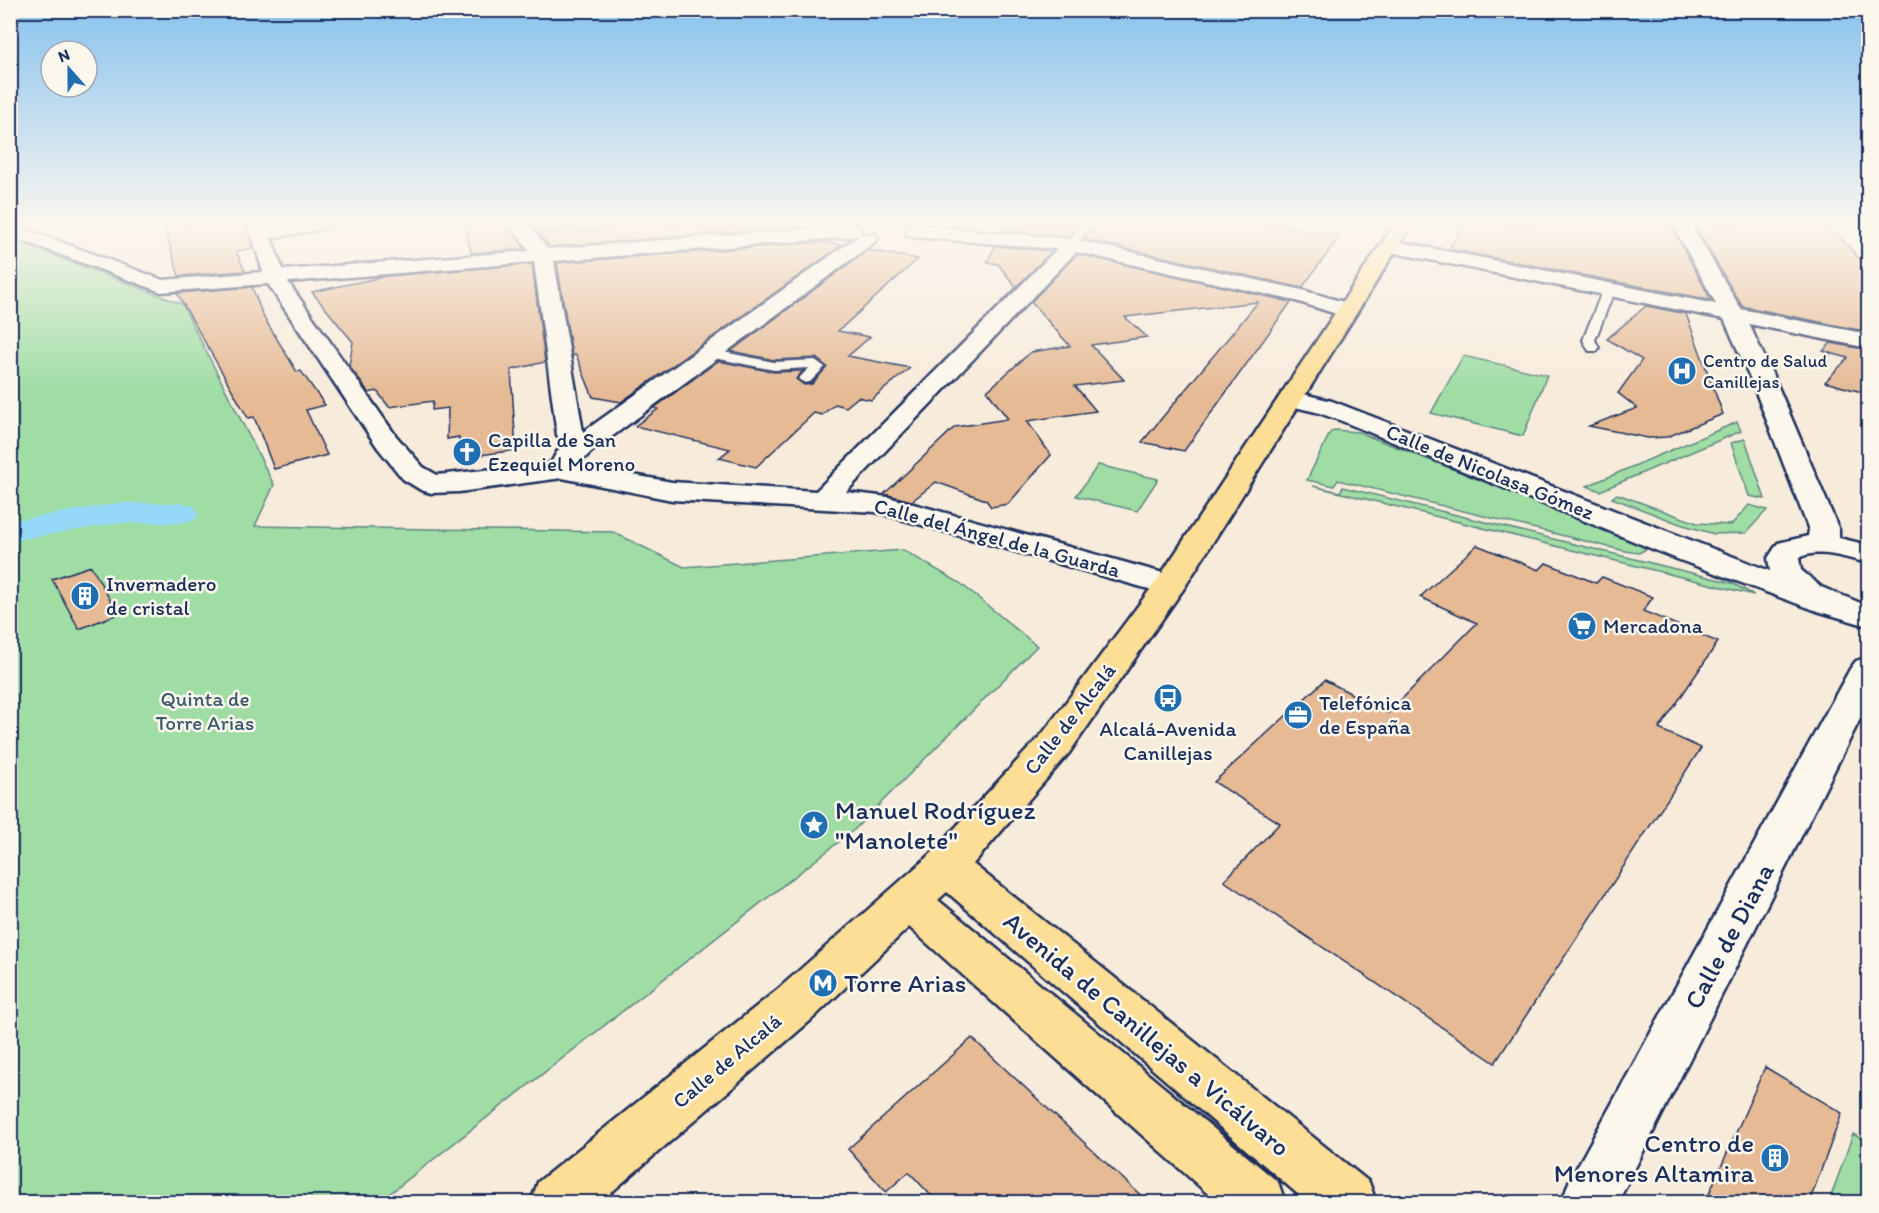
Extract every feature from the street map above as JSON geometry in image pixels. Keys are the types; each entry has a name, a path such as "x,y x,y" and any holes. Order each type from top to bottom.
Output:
{"main road":[{"name":"Calle de Alcalá","path":"558,1203 794,1005 946,866 1056,742 1170,585 1366,280"},
{"name":"Avenida de Canillejas a Vicálvaro","path":"946,866 1348,1203"},
{"path":"908,900 1258,1203"}],"street":[{"path":"144,280 161,286 252,280"},
{"name":"Calle del Ángel de la Guarda","path":"276,280 387,442 413,473 431,484 459,483 562,470 672,491 878,503 1170,585"},
{"path":"547,280 570,435 580,446"},
{"path":"562,470 567,458 580,446 815,280"},
{"path":"824,500 1038,280"},
{"path":"1228,280 1302,296 1346,309"},
{"path":"1573,280 1869,341"},
{"path":"1713,280 1733,314 1818,513 1824,530 1823,545"},
{"name":"Calle de Nicolasa Gómez","path":"1291,399 1323,406 1351,416 1688,552 1829,604"},
{"path":"1868,617 1829,604 1794,581 1785,570 1783,560 1786,553 1795,548 1823,545 1869,554"},
{"name":"Calle de Nicolasa Gómez","path":"1688,552 1783,560"},
{"name":"Calle de Diana","path":"1589,1203 1869,669"}],"lane":[{"path":"1593,348 1589,340 1610,289"},
{"path":"709,353 774,366 815,364 818,367 815,372 805,379"}],"green space":[{"name":"Quinta de Torre Arias","path":"10,280 117,280 182,304 274,485 255,526 613,532 684,567 903,550 960,583 1037,646 854,830 379,1202 11,1202"},
{"path":"1463,356 1547,375 1523,436 1431,413"},
{"path":"1737,422 1741,431 1600,491 1587,486"},
{"path":"1334,430 1358,432 1646,545 1646,549 1639,553 1625,551 1338,480 1334,486 1307,480 1330,433"},
{"path":"1745,439 1765,499 1749,496 1731,443"},
{"path":"1098,465 1158,479 1137,511 1076,496"},
{"path":"1313,486 1340,492 1343,487 1732,583 1754,595"},
{"path":"1617,494 1697,523 1731,525 1749,505 1767,510 1746,533 1714,534 1680,524 1612,498"},
{"path":"1853,1134 1868,1143 1868,1202 1829,1202"}],"building":[{"path":"370,280 534,280 545,362 511,370 516,450 459,458 459,437 447,439 448,408 432,410 433,401 389,407 377,391 369,393 349,366 353,342 312,292"},
{"path":"560,280 793,280 621,402 593,397 576,355 572,356"},
{"path":"828,280 895,280 838,331 870,337 848,356 910,368 871,400 858,397 846,407 835,404 822,415 814,413 756,467 719,458 730,449 635,426 658,409 654,408 718,361 774,372 803,371 796,379 804,385 812,384 827,367 816,358 774,360 731,351"},
{"path":"1010,280 1023,280 1016,287"},
{"path":"1052,280 1191,280 1291,302 1184,451 1142,442 1258,302 1125,317 1147,337 1091,345 1124,380 1075,386 1096,411 1027,421 1051,455 1008,504 991,507 986,500 936,482 912,501 884,494 955,427 1008,419 987,391 1031,352 1070,346 1031,302"},
{"path":"1264,280 1308,280 1302,288"},
{"path":"1606,280 1700,280 1711,300"},
{"path":"1726,280 1869,280 1869,332 1742,306"},
{"path":"252,287 263,316 297,372 301,371 325,405 306,410 327,455 274,469 254,417 248,418 177,293"},
{"name":"Centro de Salud Canillejas","path":"1646,306 1686,314 1723,414 1667,437 1648,438 1589,426 1637,408 1618,393 1642,360 1607,339"},
{"path":"1831,343 1869,350 1869,394 1825,382 1848,358 1823,351"},
{"path":"1477,545 1539,570 1546,563 1596,583 1602,577 1653,597 1643,611 1718,642 1659,729 1701,748 1495,1063 1224,881 1280,823 1214,782 1325,680 1388,713 1477,623 1420,597"},
{"name":"Invernadero de cristal","path":"91,566 118,614 79,629 52,579"},
{"path":"972,1038 1149,1203 938,1203 909,1172 886,1192 848,1149"},
{"name":"Centro de Menores Altamira","path":"1765,1067 1842,1113 1809,1203 1705,1203"}],"waterway":[{"path":"10,531 120,513 182,513"}],"place":[{"name":"Centro de Salud Canillejas","path":"1682,371"},
{"name":"Capilla de San Ezequiel Moreno","path":"467,452"},
{"name":"Invernadero de cristal","path":"85,596"},
{"name":"Mercadona","path":"1582,626"},
{"name":"Alcalá-Avenida Canillejas","path":"1168,698"},
{"name":"Telefónica de España","path":"1298,715"},
{"name":"Manuel Rodríguez \"Manolete\"","path":"814,825"},
{"name":"Torre Arias","path":"823,983"},
{"name":"Centro de Menores Altamira","path":"1775,1158"}]}
